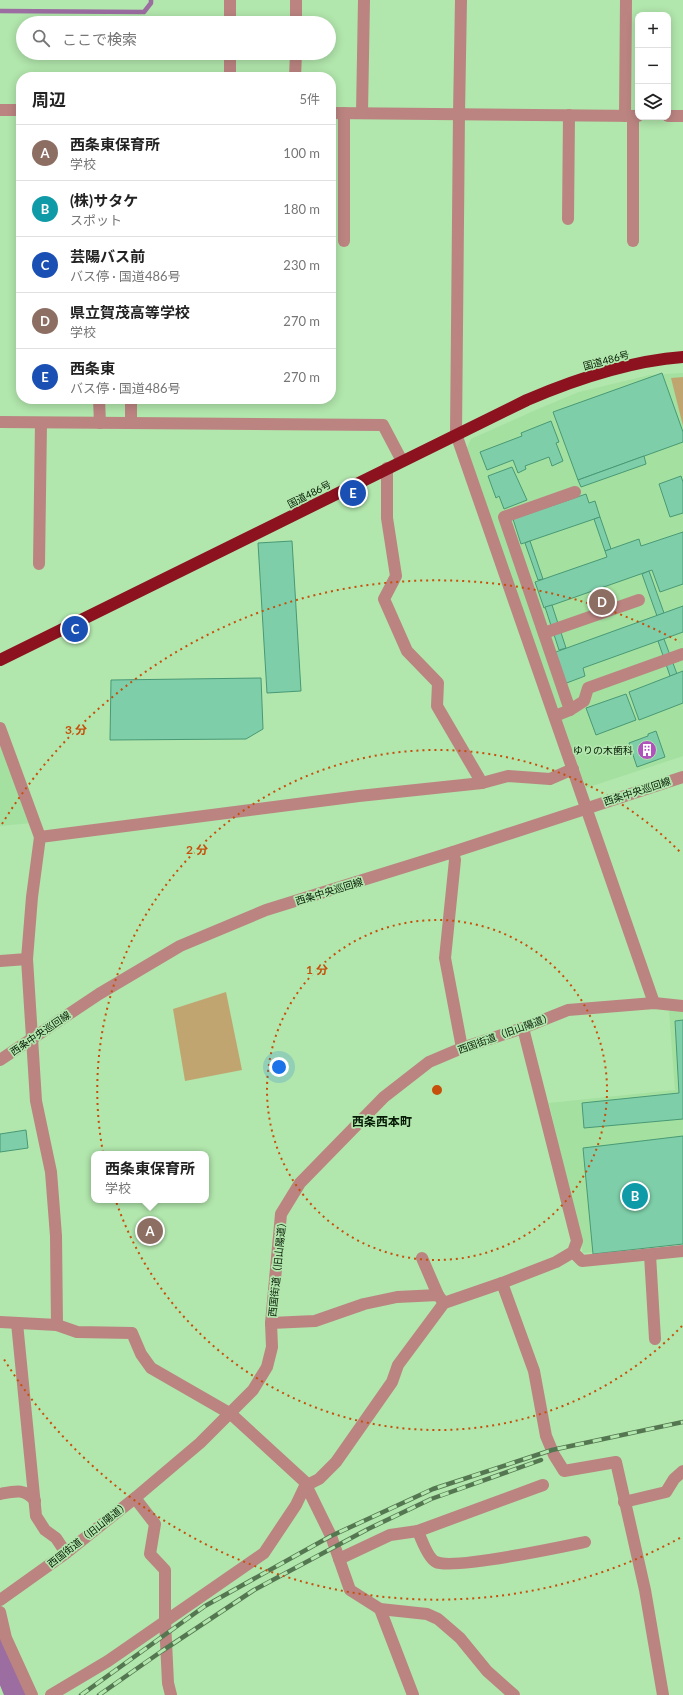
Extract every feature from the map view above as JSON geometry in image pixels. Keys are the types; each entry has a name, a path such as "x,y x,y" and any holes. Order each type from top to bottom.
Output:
{"highway":[{"name":"国道486号","path":"0,660 527,400 563,385 601,373 660,359 683,357"}],"street":[{"path":"230,0 230,16"},
{"path":"296,0 296,16"},
{"path":"362,113 364,0"},
{"path":"461,0 458,114 456,434 654,1003"},
{"path":"626,0 632,116 633,241"},
{"path":"230,60 230,72"},
{"path":"295,72 296,60"},
{"path":"0,110 16,110"},
{"path":"336,113 632,116"},
{"path":"344,113 344,241"},
{"path":"568,219 569,115"},
{"path":"671,116 683,116"},
{"path":"99,404 100,423"},
{"path":"131,404 131,423"},
{"path":"0,422 382,425 402,461"},
{"path":"40,564 41,422"},
{"path":"387,468 387,518 396,576 384,599 407,651 438,683 437,706 482,783"},
{"path":"570,710 504,517 575,492"},
{"path":"544,633 639,600"},
{"path":"554,716 570,710 584,701 588,688 683,654"},
{"path":"0,728 40,837 32,897 27,959 34,1037 36,1101 51,1172 56,1236 57,1325"},
{"path":"40,837 359,796 482,783 508,776 550,779 573,769"},
{"name":"西条中央巡回線","path":"0,1060 99,994 180,946 266,910 453,852 683,777"},
{"path":"453,852 455,860 445,958 462,1048"},
{"path":"0,961 27,959"},
{"name":"西国街道（旧山陽道）","path":"0,1600 66,1553 135,1498 200,1443 231,1414 253,1390 267,1367 272,1347 272,1323 281,1214 300,1183 384,1096 429,1062 462,1048 523,1028 568,1010 654,1003 683,1006"},
{"path":"272,1323 315,1321 364,1304 397,1297 441,1299 502,1283 556,1262 573,1252 577,1241 523,1028"},
{"path":"573,1252 582,1261 683,1251"},
{"path":"650,1255 655,1339"},
{"path":"422,1258 441,1299"},
{"path":"502,1283 534,1371 546,1436 554,1455 564,1470 616,1462 645,1590 663,1695"},
{"path":"51,1695 108,1660 264,1553 296,1505 305,1486 319,1479 336,1462 392,1382 398,1365 441,1299"},
{"path":"0,1322 57,1325 76,1332 132,1333 141,1354 151,1368 231,1414 304,1480 305,1486 331,1536 350,1590 380,1609 427,1614 438,1619 460,1638 486,1671 514,1695"},
{"path":"17,1323 36,1516 45,1530 56,1538 66,1553"},
{"path":"624,1502 666,1492 674,1479 683,1471"},
{"path":"340,1559 390,1535 418,1531 543,1485"},
{"path":"0,1494 13,1491 23,1492 30,1494 35,1502"},
{"path":"135,1498 155,1524 150,1554 165,1570 165,1621 168,1683 171,1695"},
{"path":"418,1531 432,1559 437,1563 460,1564 585,1542"},
{"path":"380,1609 413,1695"},
{"path":"0,1612 6,1638 32,1695"}],"shaded area":[{"path":"683,373 683,756 586,788 466,450 471,439 579,392 650,375"},
{"path":"683,377 683,426 671,378"},
{"path":"0,740 31,823 0,826"},
{"path":"226,992 242,1070 185,1081 173,1009"},
{"path":"669,1010 683,1010 683,1243 583,1253 549,1103 675,1090"}],"building":[{"path":"662,373 683,432 683,442 578,480 553,412"},
{"path":"551,421 559,442 556,443 563,461 552,466 549,457 525,466 526,469 518,473 513,460 487,470 480,452 522,436 521,433"},
{"path":"644,456 646,464 581,487 578,480"},
{"path":"512,467 527,500 504,509 499,496 496,498 488,476"},
{"path":"681,476 683,482 683,513 670,517 659,484"},
{"path":"586,494 589,503 595,501 600,517 521,544 513,519"},
{"path":"600,517 611,549 605,551 594,519"},
{"path":"683,532 683,584 660,592 652,570 544,608 535,582 607,557 605,551 639,539 641,546"},
{"path":"292,541 301,691 267,693 258,543"},
{"path":"530,541 543,579 538,580 525,543"},
{"path":"649,571 664,613 657,616 642,574"},
{"path":"552,605 566,648 559,650 545,607"},
{"path":"683,606 683,632 583,668 585,676 564,684 553,653"},
{"path":"664,639 677,674 670,676 658,641"},
{"path":"683,671 683,703 639,720 629,692"},
{"path":"261,678 263,729 246,739 110,740 111,680"},
{"path":"626,694 636,720 596,735 586,708"},
{"name":"ゆりの木歯科","path":"656,731 665,757 637,767 629,743 648,736 648,734"},
{"path":"683,1020 683,1119 584,1128 582,1103 679,1093 675,1021"},
{"path":"26,1130 28,1148 0,1152 0,1134"},
{"path":"683,1136 683,1244 593,1254 583,1148"}],"waterway":[{"path":"0,11 144,12 151,3 151,0"},
{"path":"0,1651 18,1695"}],"railway":[{"path":"81,1695 205,1606 331,1536 433,1489 552,1450 683,1422"},
{"path":"99,1695 254,1590 368,1529 431,1499 541,1460"}],"place":[{"name":"西条東","path":"353,493"},
{"name":"県立賀茂高等学校","path":"602,602"},
{"name":"芸陽バス前","path":"75,629"},
{"name":"ゆりの木歯科","path":"647,750"},
{"name":"(株)サタケ","path":"635,1196"},
{"name":"西条東保育所","path":"150,1231"}],"district":[{"name":"西条西本町","path":"382,1122"}]}
